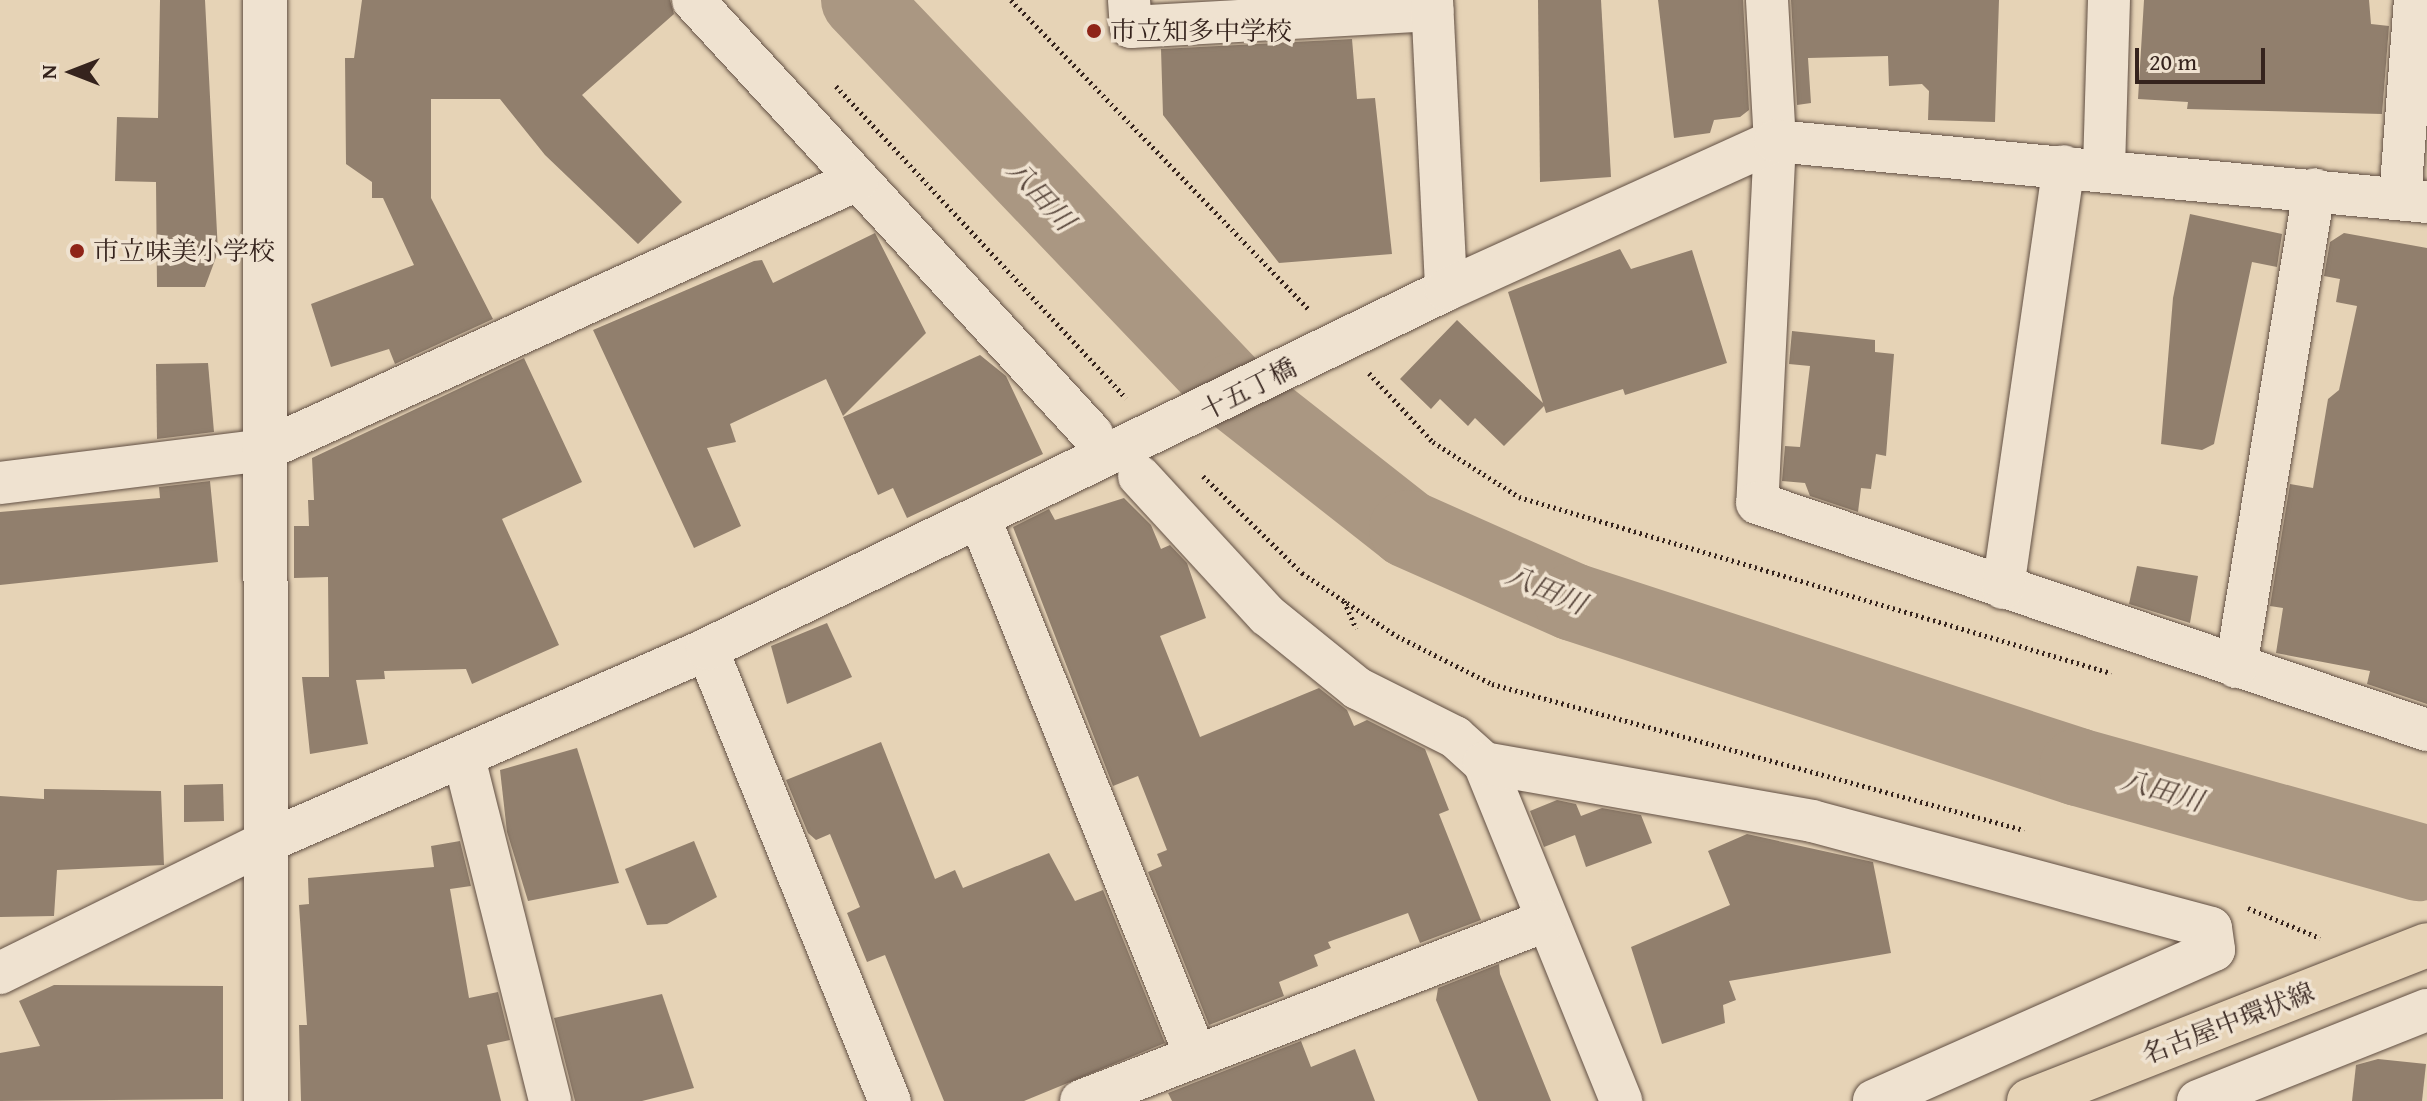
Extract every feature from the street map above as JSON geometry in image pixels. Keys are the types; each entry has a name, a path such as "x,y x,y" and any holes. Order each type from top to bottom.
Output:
{"main road":[{"name":"名古屋中環状線","path":"2029,1101 2427,945"}],"street":[{"path":"265,0 266,1101"},
{"path":"693,0 1092,434"},
{"path":"1129,0 1131,27 1432,5 1446,290"},
{"path":"1767,0 1775,141 1757,503 2427,730"},
{"path":"2003,588 2084,167 2109,0"},
{"path":"1775,141 2084,167 2414,200 2415,0"},
{"name":"十五丁橋","path":"0,973 266,842 464,758 707,649 1165,431 1446,290 1775,141"},
{"path":"0,483 264,450 857,180"},
{"path":"2236,667 2314,189"},
{"path":"1139,476 1267,615 1357,688 1455,737 1484,763 1544,921 1621,1101"},
{"path":"980,519 1195,1054"},
{"path":"707,649 890,1101"},
{"path":"464,758 550,1101"},
{"path":"1484,763 1812,821 2211,928 2214,950 1874,1101"},
{"path":"1081,1101 1195,1054 1544,921"},
{"path":"2198,1101 2427,1010"}],"path":[{"path":"1011,0 1332,346 1433,442 1519,497 2125,677"},
{"path":"832,82 1302,573 1397,636 1492,684 2029,831"},
{"path":"2234,903 2307,928 2362,970"}],"building":[{"path":"160,0 205,0 218,252 205,287 157,287 156,182 115,181 117,117 158,118"},
{"path":"362,0 670,0 674,14 582,95 682,202 638,244 545,155 500,99 431,99 431,198 493,319 395,364 389,349 331,367 311,304 414,265 383,198 372,198 372,182 346,164 345,58 354,58"},
{"path":"1538,0 1601,0 1611,177 1540,182"},
{"path":"1658,0 1743,0 1749,110 1740,117 1714,120 1710,133 1674,138"},
{"path":"1791,0 1999,0 1995,122 1928,120 1929,91 1922,84 1889,86 1888,56 1808,58 1811,103 1797,105"},
{"path":"2144,0 2369,0 2371,24 2389,26 2382,114 2187,109 2188,102 2138,99"},
{"path":"1352,39 1357,99 1375,98 1392,254 1279,263 1163,115 1161,49"},
{"path":"2190,214 2282,234 2277,267 2252,262 2214,444 2202,450 2161,444 2173,298"},
{"path":"875,233 926,333 843,416 826,379 730,424 736,442 707,448 741,526 694,548 593,330 754,261 762,260 773,283"},
{"path":"2344,233 2427,248 2427,704 2367,684 2370,671 2276,653 2283,608 2270,606 2290,484 2313,488 2328,399 2339,390 2357,306 2336,302 2340,279 2324,276 2330,242"},
{"path":"1620,249 1631,269 1692,250 1727,363 1625,395 1623,389 1546,413 1544,406 1504,446 1475,418 1468,426 1440,399 1431,409 1400,379 1457,320 1543,403 1508,292"},
{"path":"1792,331 1875,340 1875,352 1894,354 1886,456 1876,454 1871,489 1861,488 1858,512 1810,496 1805,483 1782,481 1785,446 1800,447 1810,366 1789,364"},
{"path":"980,355 1006,376 1043,454 907,518 893,488 878,495 843,417"},
{"path":"524,358 582,482 502,519 559,645 472,684 466,669 384,671 385,679 356,680 368,744 310,754 302,677 329,677 328,577 294,578 294,526 309,526 308,500 314,500 312,458"},
{"path":"208,363 214,432 157,439 156,364"},
{"path":"210,481 218,562 0,585 0,512 160,498 159,487"},
{"path":"1124,498 1151,525 1161,549 1170,545 1187,563 1206,618 1160,636 1200,737 1319,688 1347,710 1354,726 1367,720 1425,749 1449,810 1439,814 1481,920 1420,943 1408,913 1328,942 1331,948 1314,955 1318,966 1279,982 1284,996 1209,1025 1148,872 1162,866 1157,854 1167,850 1138,776 1113,786 1013,527 1049,509 1055,520"},
{"path":"2137,566 2198,576 2190,623 2129,604"},
{"path":"827,623 852,677 787,704 771,646"},
{"path":"881,742 935,879 955,870 963,888 1049,853 1075,901 1103,890 1165,1043 1024,1101 944,1101 885,955 867,962 847,913 860,907 830,834 816,840 808,833 786,780"},
{"path":"577,748 619,883 528,901 507,832 500,770"},
{"path":"223,784 224,821 184,822 184,785"},
{"path":"44,789 161,791 164,865 57,870 54,916 0,917 0,796 44,799"},
{"path":"1557,800 1576,804 1581,816 1602,808 1641,815 1652,843 1586,867 1575,835 1544,847 1530,811"},
{"path":"1747,834 1873,862 1891,953 1729,981 1736,1000 1723,1005 1725,1023 1662,1044 1631,947 1730,905 1708,851"},
{"path":"460,841 471,886 450,889 469,998 498,992 510,1040 487,1045 501,1101 301,1101 299,1025 307,1025 299,905 309,904 308,878 434,867 431,846"},
{"path":"694,841 717,897 667,924 647,925 625,869"},
{"path":"1499,964 1500,974 1551,1101 1478,1101 1436,1000 1438,988"},
{"path":"54,985 223,986 223,1099 0,1101 0,1053 40,1046 19,1001"},
{"path":"662,994 694,1088 642,1101 575,1101 554,1018"},
{"path":"1301,1041 1311,1067 1355,1049 1375,1101 1172,1101 1168,1093"},
{"path":"2378,1059 2426,1064 2422,1101 2352,1101 2356,1065"}],"waterway":[{"name":"八田川","path":"860,0 1234,392 1408,529 1573,602 2078,767 2419,862"}],"place":[{"name":"市立知多中学校","path":"1094,31"},
{"name":"市立味美小学校","path":"77,251"}]}
